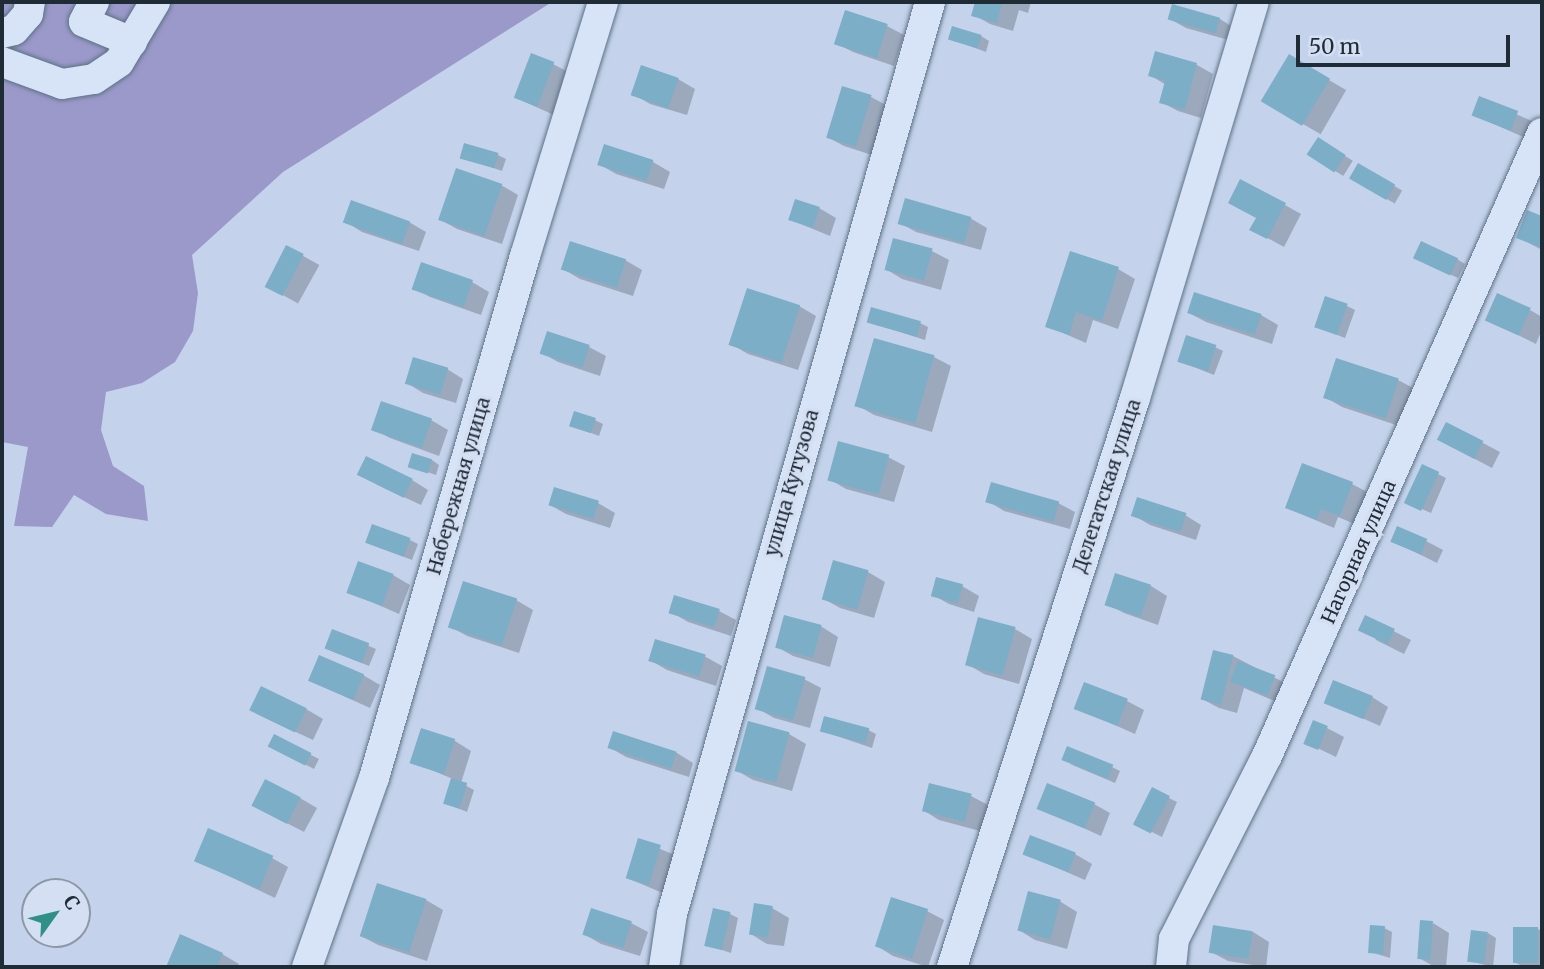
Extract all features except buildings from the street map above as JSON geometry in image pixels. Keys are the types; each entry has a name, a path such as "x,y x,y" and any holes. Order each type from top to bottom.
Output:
{"street":[{"path":"2,33 14,30 28,14 30,2"},
{"path":"94,2 84,22 132,42"},
{"path":"2,62 62,84 94,79 119,62 155,2"},
{"name":"Набережная улица","path":"307,967 374,778 603,2"},
{"name":"улица Кутузова","path":"664,967 676,901 930,2"},
{"name":"Делегатская улица","path":"952,967 1135,398 1254,2"},
{"name":"Нагорная улица","path":"1171,967 1174,939 1267,756 1542,133"}],"shaded area":[{"path":"2,2 552,2 283,172 192,255 198,293 193,331 175,362 142,383 106,392 101,430 113,466 144,486 148,521 106,514 74,495 52,527 14,526 28,447 2,442"}]}
